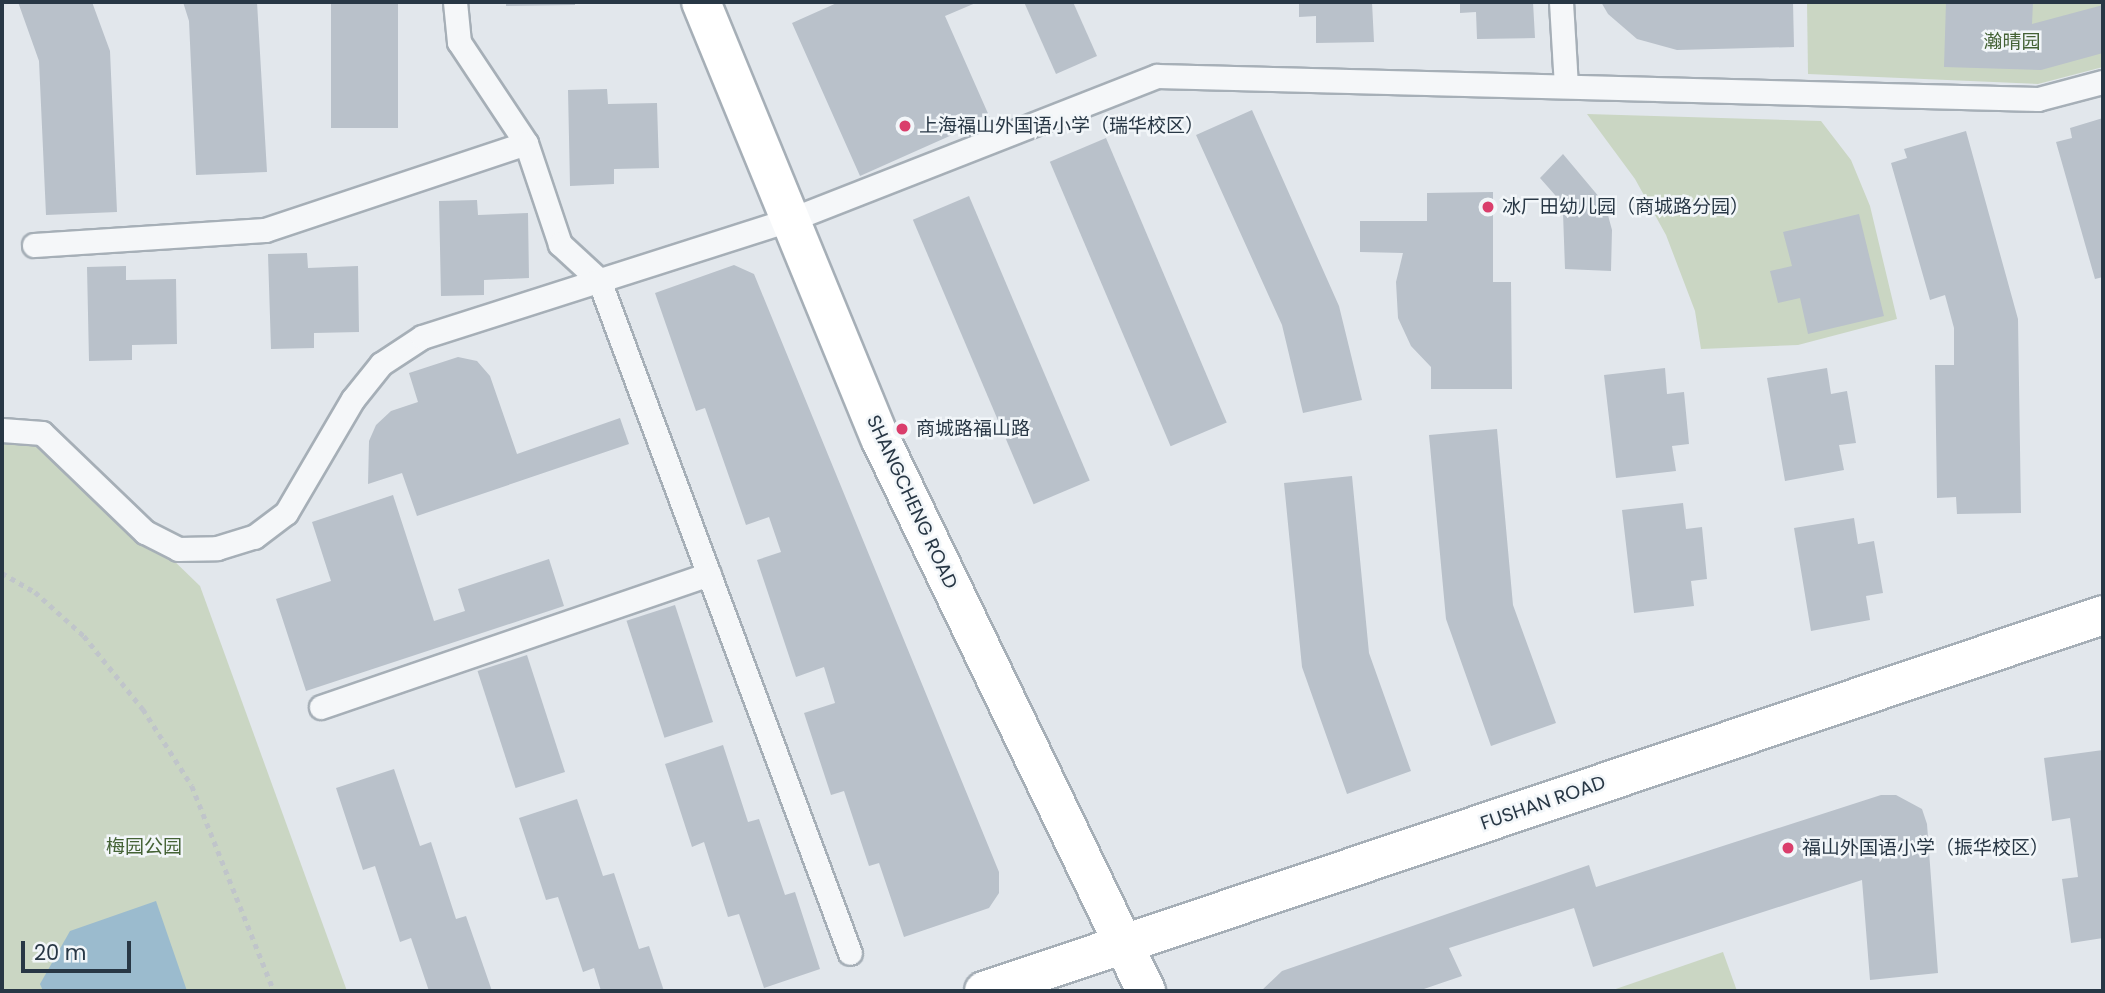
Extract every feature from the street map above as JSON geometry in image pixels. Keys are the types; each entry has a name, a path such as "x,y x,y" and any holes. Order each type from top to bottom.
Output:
{"street":[{"name":"SHANGCHENG ROAD","path":"701,2 880,438 1146,991"},
{"name":"FUSHAN ROAD","path":"984,991 2103,615"}],"lane":[{"path":"454,2 459,42 526,143 560,244 599,280 850,953"},
{"path":"1561,2 1566,86"},
{"path":"2,430 42,433 145,532 178,549 217,548 254,537 286,513 353,399 381,364 422,337 792,219 1157,76 2039,99 2103,82"},
{"path":"34,246 265,230 526,143"},
{"path":"321,707 709,574"}],"path":[{"path":"2,573 35,592 84,636 143,709 192,786 274,991"}],"green space":[{"name":"瀚晴园","path":"1807,2 2103,2 2103,67 2038,84 1808,74"},
{"path":"1587,114 1821,121 1851,160 1870,206 1897,319 1798,345 1701,349 1695,311 1666,235 1635,179"},
{"name":"梅园公园","path":"2,430 42,433 200,586 347,991 2,991"},
{"path":"1723,952 1737,991 1610,991"}],"water":[{"path":"156,901 187,991 43,991 40,984 70,931"}],"building":[{"path":"18,2 92,2 110,51 117,212 46,215 39,61"},
{"path":"183,2 257,2 267,172 196,175 189,21"},
{"path":"331,2 398,2 398,128 331,128"},
{"path":"506,2 575,2 575,5 506,6"},
{"path":"839,2 978,2 945,16 990,118 860,176 792,23"},
{"path":"1024,2 1073,2 1097,56 1056,74"},
{"path":"1299,2 1372,2 1374,42 1316,43 1316,16 1299,17"},
{"path":"1460,2 1533,2 1535,38 1477,39 1476,12 1460,13"},
{"path":"1601,2 1793,2 1794,47 1677,50 1637,39 1608,14"},
{"path":"1946,2 2033,2 2032,24 2103,5 2103,53 2041,70 1944,67"},
{"path":"607,89 608,104 657,103 659,168 614,169 614,184 570,186 568,90"},
{"path":"1252,110 1339,306 1362,400 1303,413 1282,325 1196,135"},
{"path":"2103,118 2103,277 2095,279 2056,142 2072,138 2070,128"},
{"path":"1966,131 2018,319 2021,513 1957,514 1956,497 1937,498 1935,365 1954,365 1954,328 1945,295 1930,300 1891,163 1907,158 1904,149"},
{"path":"1106,138 1227,422 1171,446 1050,162"},
{"path":"1563,154 1605,204 1612,230 1611,271 1565,269 1563,213 1555,195 1540,178"},
{"path":"1493,192 1493,282 1511,282 1512,389 1431,389 1431,367 1411,346 1398,318 1396,282 1403,253 1360,252 1360,221 1427,221 1427,193"},
{"path":"969,196 1090,480 1034,504 913,220"},
{"path":"477,200 478,215 528,213 529,278 484,280 484,295 441,296 439,201"},
{"path":"1859,214 1884,316 1808,334 1800,298 1778,303 1770,271 1792,266 1783,232"},
{"path":"307,253 308,268 358,266 359,332 314,333 314,348 271,349 268,254"},
{"path":"734,265 754,274 999,872 999,893 989,908 904,937 879,863 869,866 844,791 831,795 804,713 835,703 824,667 796,677 757,560 781,552 769,517 746,525 705,408 696,411 655,293"},
{"path":"126,266 126,280 176,279 177,344 132,345 132,360 89,361 87,267"},
{"path":"458,357 477,361 490,376 517,454 620,418 629,444 417,516 402,473 368,484 369,441 376,425 391,411 418,402 409,373"},
{"path":"1665,368 1667,394 1684,392 1689,444 1672,446 1676,471 1616,478 1604,375"},
{"path":"1827,368 1831,394 1847,391 1856,443 1839,445 1844,470 1785,481 1767,378"},
{"path":"1497,429 1513,605 1556,723 1491,746 1446,619 1429,435"},
{"path":"1352,476 1369,653 1411,771 1347,794 1302,667 1284,483"},
{"path":"393,495 434,621 465,611 458,589 549,559 564,606 306,691 276,599 331,581 312,522"},
{"path":"1683,503 1686,529 1702,527 1707,579 1691,581 1694,606 1634,613 1622,510"},
{"path":"1854,518 1858,544 1874,541 1883,593 1866,596 1870,620 1811,631 1794,528"},
{"path":"675,605 713,722 665,738 626,621"},
{"path":"527,655 565,772 516,788 478,671"},
{"path":"723,745 748,822 759,819 785,895 795,892 820,969 764,988 739,914 728,917 704,842 692,847 665,764"},
{"path":"2103,750 2103,938 2071,943 2062,879 2078,877 2070,818 2052,821 2044,758"},
{"path":"394,769 420,846 431,842 456,919 466,916 492,991 429,991 411,938 400,942 375,866 363,870 336,788"},
{"path":"1881,795 1896,795 1922,809 1927,824 1938,973 1870,980 1862,880 1593,967 1574,908 1449,948 1462,976 1418,991 1261,991 1282,971 1589,865 1596,887"},
{"path":"577,799 603,876 614,873 639,949 649,946 664,991 601,991 594,968 583,972 558,897 546,900 519,818"}],"place":[{"name":"上海福山外国语小学（瑞华校区）","path":"905,126"},
{"name":"冰厂田幼儿园（商城路分园）","path":"1488,207"},
{"name":"商城路福山路","path":"902,429"},
{"name":"福山外国语小学（振华校区）","path":"1788,848"}]}
